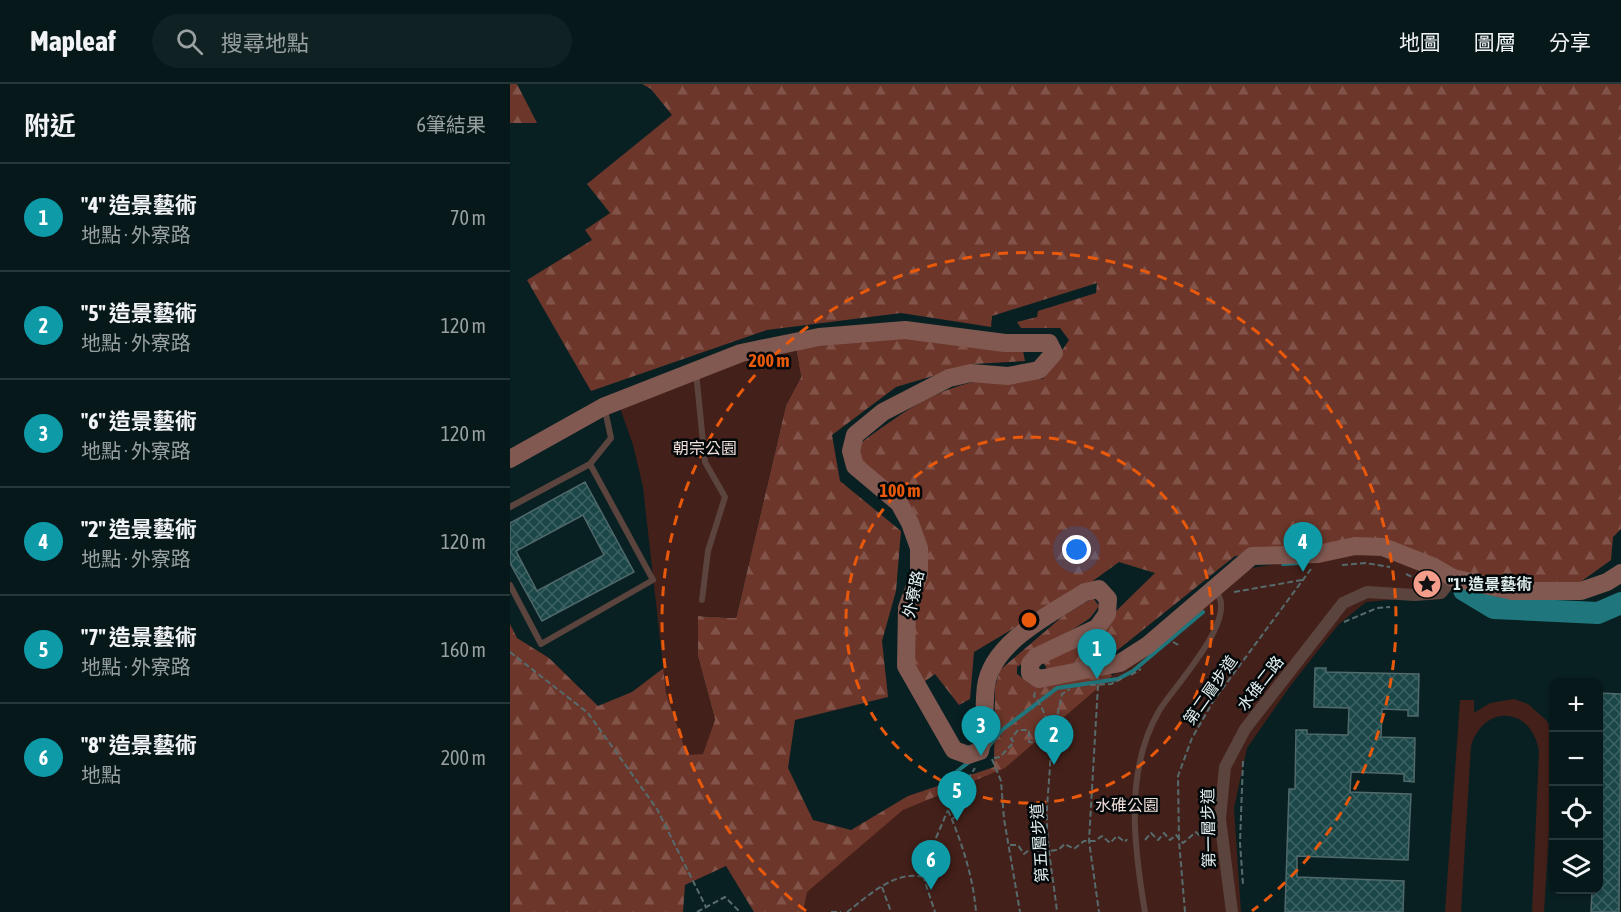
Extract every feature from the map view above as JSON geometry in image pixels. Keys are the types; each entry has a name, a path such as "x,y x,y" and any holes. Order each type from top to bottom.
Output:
{"street":[{"name":"外寮路","path":"510,459 603,407 695,369 741,353 819,337 905,330 1005,343 1049,343 1054,353 1039,370 1008,376 970,373 949,378 884,412 855,435 850,451 855,466 899,503 910,523 919,548 919,574 907,608 906,666 954,750 968,755 985,756"},
{"path":"985,756 986,686 996,658 1010,643 1085,592 1099,589 1108,599 1104,621 1097,628 1036,657 1030,664 1030,673 1039,679 1120,663 1148,645 1217,592 1252,556 1318,554 1355,546 1383,547 1414,558 1454,578 1512,591 1581,591 1607,582 1621,573"},
{"path":"1437,591 1454,578"},
{"name":"水碓二路","path":"1232,912 1220,819 1225,767 1245,729 1334,611 1343,603 1367,592 1415,595 1437,591"}],"lane":[{"path":"695,369 705,462 725,497 708,551 702,600"},
{"path":"510,507 590,464 611,438 607,415 603,407"},
{"path":"510,585 541,644 653,580 590,464"},
{"path":"1145,912 1135,836 1139,762 1159,711 1212,639 1222,604 1217,592"}],"path":[{"path":"1340,565 1365,563 1396,568"},
{"name":"第二層步道","path":"1185,912 1179,841 1178,776 1192,738 1214,700 1302,580 1310,572 1321,569"},
{"path":"1403,572 1437,591"},
{"path":"1217,592 1302,580"},
{"path":"1338,629 1345,621"},
{"path":"510,652 588,713 657,809 706,907"},
{"path":"1083,686 1097,683 1089,841 1099,912"},
{"path":"985,756 1000,757 1014,742 1011,740 1018,730 1029,730 1029,742 1048,744 1051,742 1062,694 1077,687"},
{"name":"第五層步道","path":"1034,696 1045,711 1048,744 1047,826 1057,912"},
{"path":"952,819 955,817 955,799 985,756"},
{"path":"985,756 1001,781 1004,819 1020,912"},
{"path":"1243,760 1240,843 1243,885"},
{"path":"924,879 935,857 936,838 948,810 962,844 974,890 976,912"},
{"path":"1010,846 1018,845 1024,854 1033,847 1041,856 1050,850 1058,850 1065,844 1074,849 1084,841 1095,841 1102,836 1110,843 1117,836 1125,842 1129,835 1140,836 1145,841 1151,833 1158,840 1164,833 1170,840 1176,835 1183,843 1190,840 1196,832 1201,837 1207,831 1212,839 1215,834"},
{"path":"920,867 934,912"},
{"path":"847,912 882,886 912,874 924,879"},
{"path":"882,886 891,912"},
{"path":"697,912 725,897 740,912"},
{"path":"831,912 841,912"}],"green space":[{"path":"510,84 517,84 537,123 510,123"},
{"path":"642,84 1621,84 1621,529 1613,537 1611,560 1568,591 1489,593 1326,545 1235,556 1109,657 1047,669 1042,660 1113,614 1155,573 1119,562 1090,583 974,652 970,699 959,705 935,674 917,687 906,666 924,563 909,515 859,475 853,449 908,410 953,388 987,380 1043,379 1069,340 1060,328 1021,328 1017,322 1037,317 1038,311 1096,293 1097,283 992,316 991,327 901,313 767,330 591,391 527,280 592,240 585,230 610,213 587,184 672,115 651,89"},
{"path":"905,335 1023,351 1025,361 973,364 896,387 832,435 840,481 901,531 896,591 882,641 888,697 795,720 788,768 813,820 851,830 908,796 994,767 995,687 1000,670 1063,616 1093,598 1099,606 1090,618 1017,667 1017,674 1030,684 1108,672 1116,678 1371,584 1222,732 1220,912 754,912 726,866 685,885 683,912 510,912 510,624 517,638 549,658 598,706 632,692 665,667 666,693 715,720 698,657 698,616 736,618 786,405 801,377 796,349"},
{"name":"朝宗公園","path":"796,349 801,377 786,405 736,618 698,616 698,657 715,720 703,754 687,755 666,693 643,487 633,445 620,408 734,363"},
{"name":"水碓公園","path":"1360,551 1444,569 1446,595 1366,602 1338,625 1291,685 1247,748 1234,808 1241,912 803,912 807,892 903,810 1005,768 1192,607 1245,569"},
{"path":"1514,699 1528,704 1549,725 1549,833 1544,912 1532,912 1539,751 1535,736 1527,726 1518,719 1507,716 1496,717 1486,722 1477,732 1471,746 1461,912 1445,912 1460,700 1474,700 1474,713 1490,703"}],"building":[{"path":"585,482 634,572 542,621 510,563 510,523","holes":["583,515 604,555 537,591 516,551"]},
{"path":"1315,668 1326,668 1326,672 1419,674 1418,716 1408,716 1408,710 1382,709 1381,737 1415,738 1414,782 1404,781 1404,774 1351,772 1350,792 1411,794 1408,860 1297,856 1297,877 1404,881 1403,912 1285,912 1289,789 1295,789 1296,730 1307,730 1307,734 1348,735 1349,708 1314,707"},
{"path":"1603,693 1621,694 1619,912 1591,912 1592,894 1603,894"}],"waterway":[{"path":"1283,564 1300,563"},
{"path":"1464,590 1494,608 1598,613 1621,603"},
{"path":"989,746 1002,730 1057,688 1118,679 1133,671 1203,612"},
{"path":"946,780 969,762"}],"place":[{"name":"\"2\" 造景藝術","path":"1303,572"},
{"name":"\"1\" 造景藝術","path":"1427,584"},
{"name":"\"4\" 造景藝術","path":"1097,679"},
{"name":"\"6\" 造景藝術","path":"981,756"},
{"name":"\"5\" 造景藝術","path":"1054,765"},
{"name":"\"7\" 造景藝術","path":"957,821"},
{"name":"\"8\" 造景藝術","path":"931,890"}]}
